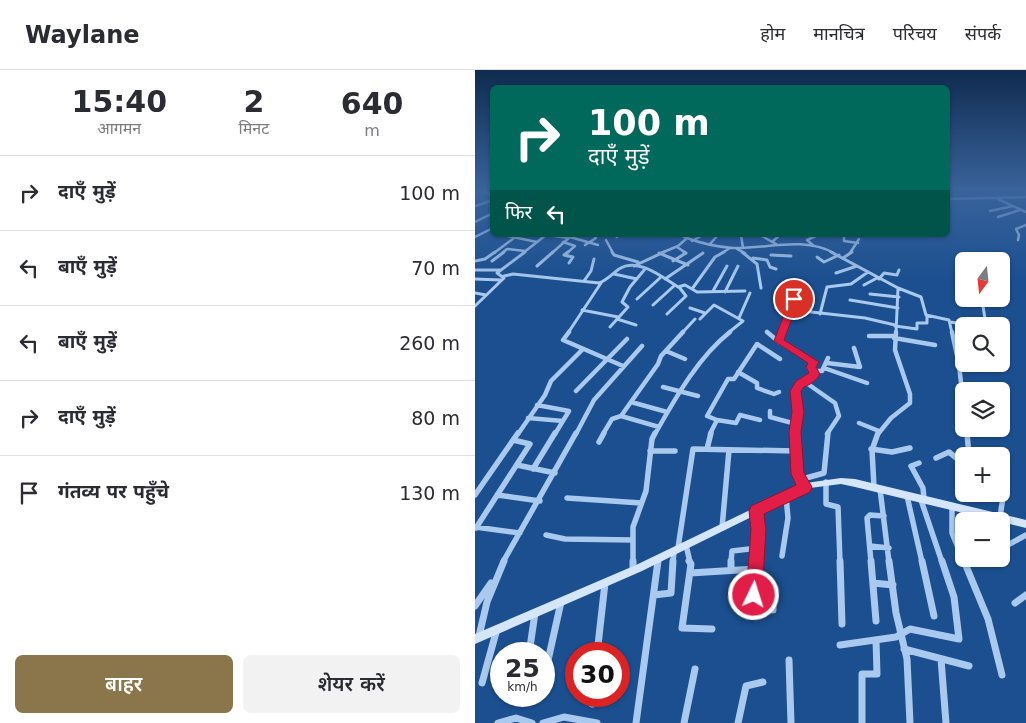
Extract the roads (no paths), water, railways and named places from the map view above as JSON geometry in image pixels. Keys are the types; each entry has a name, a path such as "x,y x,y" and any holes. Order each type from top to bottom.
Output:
{"street":[{"path":"1018,240 1019,235 1016,230 1026,225"},
{"path":"1022,227 1026,229"},
{"path":"476,236 490,230"},
{"path":"486,232 490,233"},
{"path":"511,237 537,242"},
{"path":"475,270 499,270 543,237"},
{"path":"537,266 571,237 591,241 598,245"},
{"path":"585,245 596,237"},
{"path":"634,266 638,262 677,247 683,237"},
{"path":"686,237 692,241 730,248 773,244 824,247 878,279 921,297 927,316 927,323 917,323 917,329 865,318 776,308"},
{"path":"692,241 699,237"},
{"path":"710,244 716,237"},
{"path":"741,237 743,248"},
{"path":"763,237 773,244"},
{"path":"766,260 771,255 773,244 778,237"},
{"path":"814,237 807,240 814,246"},
{"path":"475,261 485,260 515,238"},
{"path":"844,238 844,241 858,243"},
{"path":"843,258 853,251 859,239"},
{"path":"606,240 614,255 638,262"},
{"path":"563,242 575,246 565,255 573,257 569,263"},
{"path":"673,261 685,253 677,247"},
{"path":"692,289 715,258 730,248"},
{"path":"736,248 753,258 766,260"},
{"path":"492,261 507,249 525,251"},
{"path":"659,253 673,261 687,265"},
{"path":"637,299 663,278 687,265 703,253"},
{"path":"771,255 778,257 791,256"},
{"path":"817,257 824,262 839,255"},
{"path":"753,258 759,268 761,288"},
{"path":"584,282 591,271 594,259"},
{"path":"766,260 770,267 776,268"},
{"path":"623,366 582,350 563,340 601,283 621,268 634,266 645,269 677,286 685,296 667,314"},
{"path":"713,291 727,266"},
{"path":"725,292 738,266"},
{"path":"836,273 857,266"},
{"path":"610,327 628,307 622,302 645,269"},
{"path":"499,270 497,274 504,276 513,274 601,283"},
{"path":"864,285 878,279 884,273 897,276 899,270"},
{"path":"820,314 827,287 851,284 868,272"},
{"path":"613,274 637,279"},
{"path":"475,306 477,301 486,295 504,276"},
{"path":"475,279 501,280"},
{"path":"653,305 677,286 685,284 697,292 745,291"},
{"path":"898,288 895,350 910,403 891,418 879,432 871,449 875,486 884,516 889,548 897,620 904,649 910,694 910,723"},
{"path":"475,293 486,295"},
{"path":"739,318 750,293"},
{"path":"870,294 899,297"},
{"path":"779,341 794,299"},
{"path":"850,300 898,308"},
{"path":"621,416 665,351 714,305 739,318 742,322 711,349 680,391 652,439 646,487 634,523 633,567"},
{"path":"689,308 705,313"},
{"path":"582,310 618,318 636,325"},
{"path":"927,316 947,318 950,322 961,382"},
{"path":"950,322 955,323"},
{"path":"767,332 813,360 811,367 815,371 821,372 828,358"},
{"path":"869,336 895,337 935,345"},
{"path":"576,391 627,339"},
{"path":"760,420 741,415 736,423 707,417 728,378 734,379 757,344 781,359"},
{"path":"475,606 495,577 555,473 594,400 642,346"},
{"path":"825,366 860,367 854,348"},
{"path":"475,495 537,405 549,384 582,350"},
{"path":"665,351 685,359"},
{"path":"825,366 867,383"},
{"path":"802,484 796,451 798,415 796,389 799,384 812,377 815,371"},
{"path":"738,372 757,383 757,388 774,394 779,392"},
{"path":"479,634 497,629 605,583 633,567 658,559 722,524 756,511 787,496 802,484 824,474 827,433 839,416 835,403 814,391 805,382"},
{"path":"663,387 698,396"},
{"path":"631,402 667,412"},
{"path":"533,469 569,411 537,405"},
{"path":"770,411 770,417 796,424"},
{"path":"599,442 611,419 621,416 659,427"},
{"path":"528,418 563,421"},
{"path":"707,449 709,436 717,420"},
{"path":"859,423 879,432"},
{"path":"513,440 530,444 476,528 520,533"},
{"path":"871,449 892,452 910,448"},
{"path":"655,595 671,593 691,453 693,450 796,451"},
{"path":"722,524 729,450"},
{"path":"650,451 675,451"},
{"path":"935,458 949,452 955,457"},
{"path":"840,645 876,640 910,629 957,640 960,637 954,597 923,496 911,466 919,463"},
{"path":"517,465 555,473"},
{"path":"802,484 841,481 875,486 906,495 923,496 952,506 984,512"},
{"path":"826,482 826,504 838,507 842,624"},
{"path":"497,495 539,500"},
{"path":"906,495 934,616"},
{"path":"782,556 788,518 787,496"},
{"path":"567,498 641,504"},
{"path":"952,506 952,533 988,619 1002,675"},
{"path":"756,511 758,548 754,597 773,595 773,610"},
{"path":"876,620 867,516 884,516"},
{"path":"1010,518 1026,524"},
{"path":"546,535 565,539 633,540"},
{"path":"1010,544 1026,535"},
{"path":"870,546 889,548"},
{"path":"679,547 691,564 682,628 712,629"},
{"path":"731,570 732,551 758,548"},
{"path":"636,723 655,595 658,559"},
{"path":"690,573 756,569"},
{"path":"479,634 495,577"},
{"path":"598,642 605,583"},
{"path":"873,583 893,585"},
{"path":"1015,603 1026,594"},
{"path":"552,642 561,602"},
{"path":"531,642 535,613"},
{"path":"482,683 497,629"},
{"path":"863,723 862,674 877,674 876,640"},
{"path":"904,649 969,666"},
{"path":"941,658 946,723"},
{"path":"789,660 791,723"},
{"path":"685,723 695,669"},
{"path":"737,723 746,686 763,682"},
{"path":"543,723 564,717 597,723"},
{"path":"498,723 516,718 529,722"}]}
